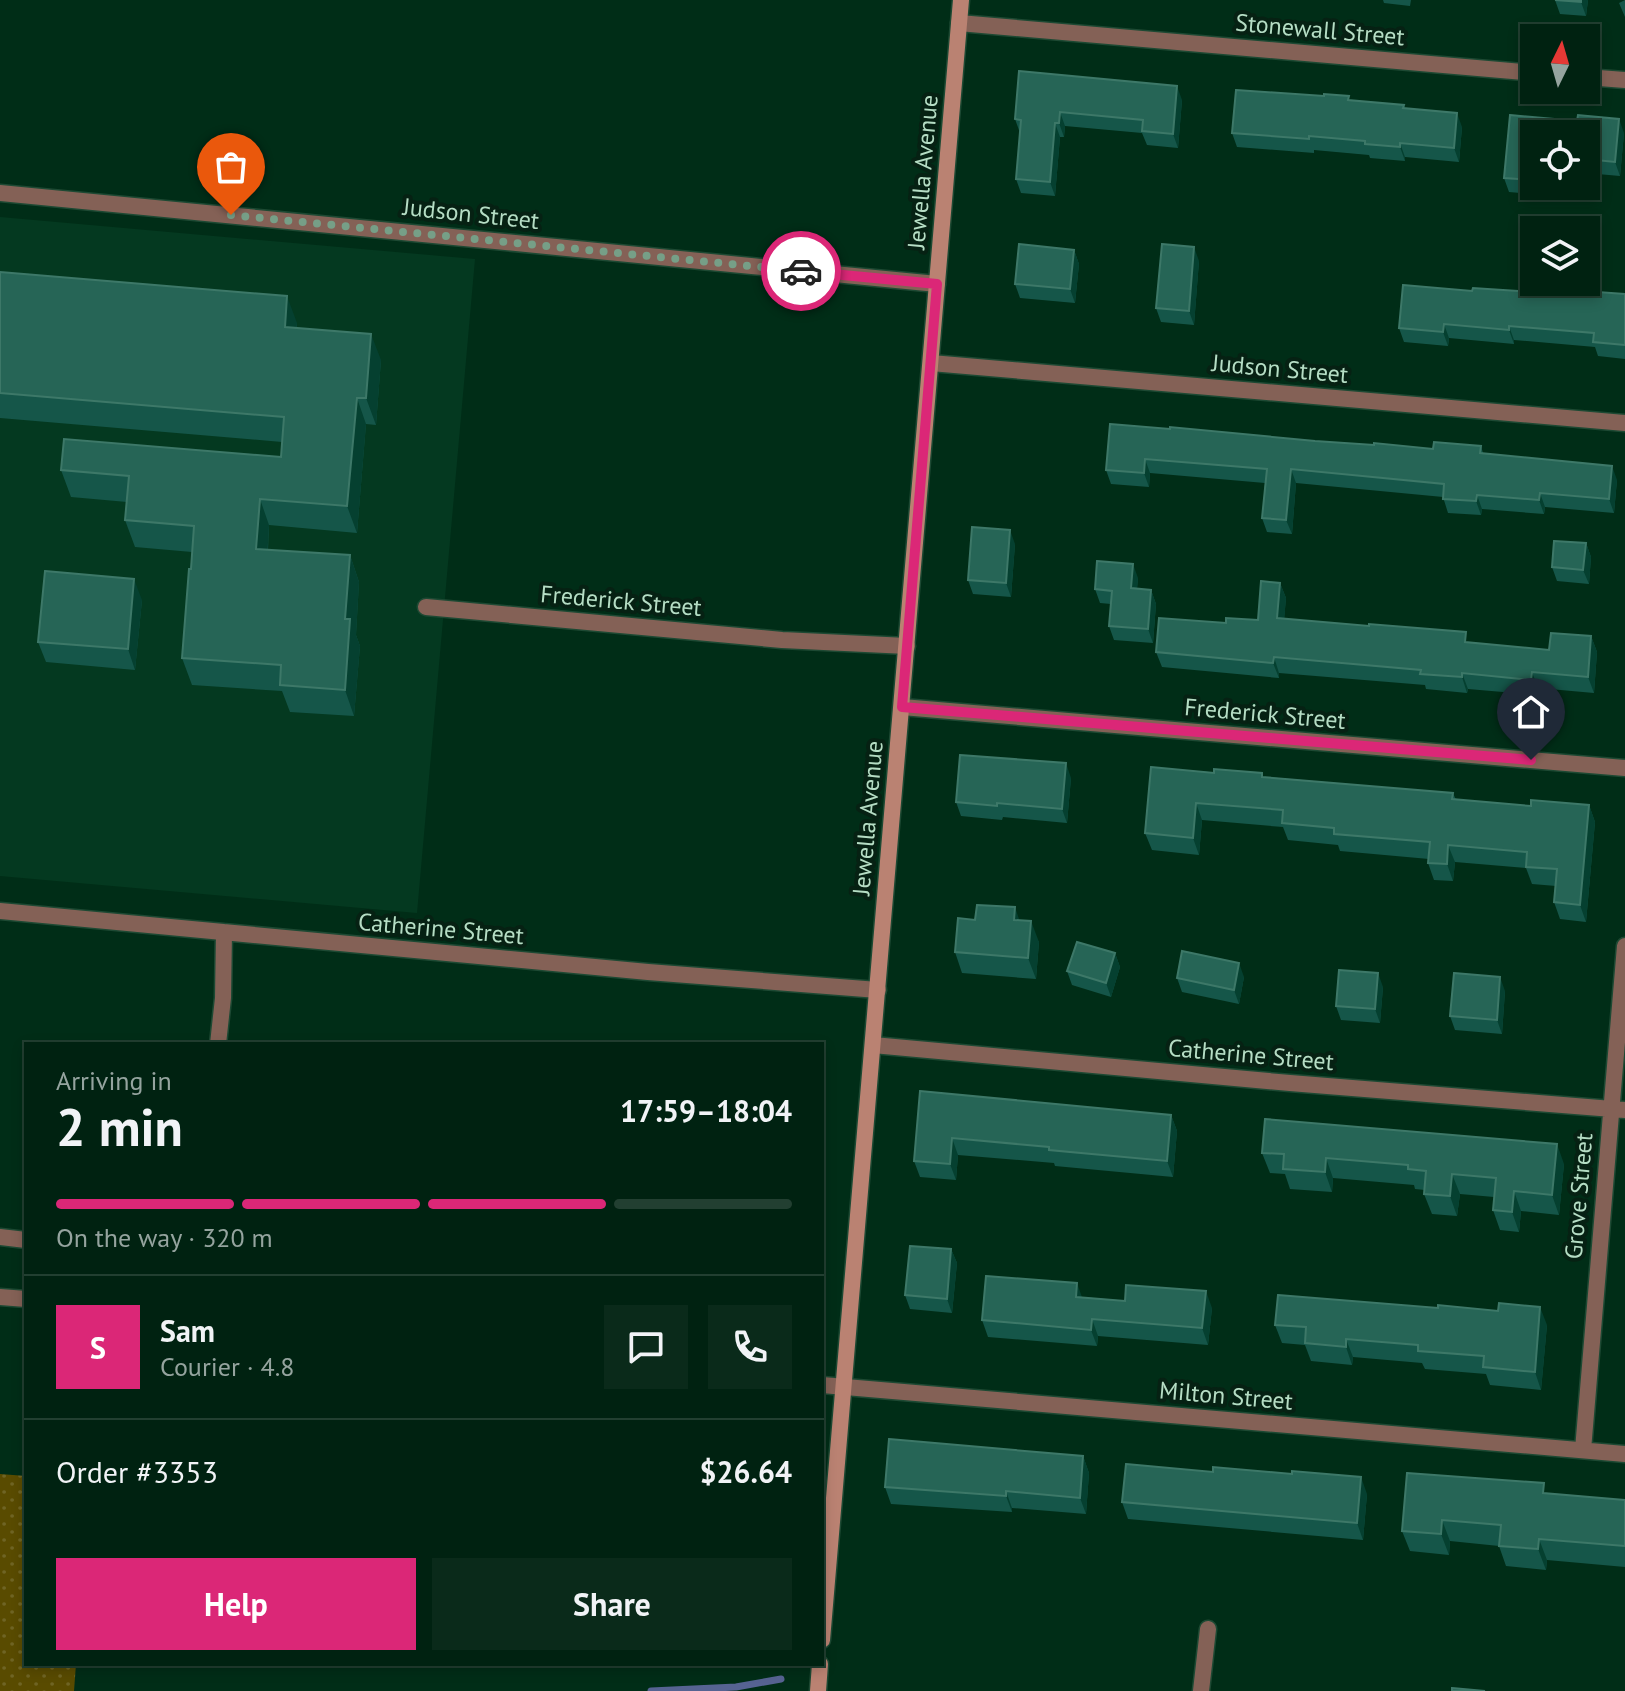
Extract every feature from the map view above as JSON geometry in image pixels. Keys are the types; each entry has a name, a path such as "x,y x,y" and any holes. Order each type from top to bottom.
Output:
{"main road":[{"name":"Jewella Avenue","path":"824,1617 961,0"},
{"path":"818,1691 820,1666"}],"street":[{"name":"Stonewall Street","path":"959,23 1520,72"},
{"path":"1600,78 1625,80"},
{"name":"Judson Street","path":"0,193 937,284"},
{"name":"Judson Street","path":"931,363 1625,423"},
{"name":"Frederick Street","path":"426,607 782,640 907,646"},
{"name":"Frederick Street","path":"902,707 1625,768"},
{"name":"Catherine Street","path":"0,911 648,972 878,990"},
{"path":"218,1042 223,998 224,932"},
{"name":"Grove Street","path":"1583,1450 1618,1110 1625,946"},
{"name":"Catherine Street","path":"873,1045 1618,1110"},
{"path":"0,1237 24,1240"},
{"path":"0,1297 24,1299"},
{"name":"Milton Street","path":"824,1385 1625,1454"},
{"path":"1201,1691 1208,1629"}],"shaded area":[{"path":"0,217 475,259 417,913 0,876"},
{"path":"0,1474 24,1476 24,1666 76,1666 74,1691 0,1691"}],"building":[{"path":"1019,71 1177,86 1173,134 1142,131 1143,120 1060,112 1059,123 1055,123 1050,182 1016,179 1021,120 1015,119"},
{"path":"1236,90 1349,96 1348,100 1457,113 1454,148 1400,143 1400,147 1309,136 1309,139 1232,133"},
{"path":"1510,115 1566,120 1520,120 1520,179 1504,178"},
{"path":"1578,115 1619,119 1615,162 1600,160 1600,120 1577,120"},
{"path":"1019,244 1074,250 1070,289 1015,284"},
{"path":"1162,244 1194,247 1189,311 1156,308"},
{"path":"0,272 287,296 285,327 371,334 366,398 357,398 347,506 260,499 256,549 350,555 345,619 350,619 345,690 280,685 281,665 182,658 194,526 125,520 129,476 61,470 64,439 281,457 284,417 0,393"},
{"path":"1403,285 1472,291 1473,288 1520,291 1520,296 1625,294 1625,345 1593,342 1594,333 1509,326 1509,330 1444,324 1443,332 1399,328"},
{"path":"1110,424 1433,449 1434,442 1481,446 1480,453 1612,466 1609,499 1540,493 1539,500 1477,495 1476,501 1443,499 1444,484 1291,469 1286,520 1262,518 1267,469 1145,459 1144,473 1106,470"},
{"path":"972,527 1010,530 1006,583 968,580"},
{"path":"1554,541 1586,543 1583,570 1552,567"},
{"path":"1097,561 1133,564 1131,588 1151,590 1148,629 1109,626 1112,591 1095,589"},
{"path":"45,571 134,579 128,649 38,642"},
{"path":"1261,581 1280,583 1277,618 1466,632 1465,642 1549,650 1551,633 1591,636 1588,677 1532,672 1531,680 1462,673 1462,677 1420,674 1421,670 1274,657 1273,663 1156,652 1159,618 1226,623 1226,618 1258,620"},
{"path":"960,755 1066,763 1062,809 956,802"},
{"path":"1151,767 1214,773 1214,769 1262,773 1262,777 1453,793 1452,799 1531,806 1531,800 1589,805 1580,905 1554,902 1557,869 1526,867 1527,852 1448,845 1447,864 1428,863 1430,842 1334,834 1334,828 1282,823 1283,810 1196,803 1193,838 1145,833"},
{"path":"977,905 1015,907 1014,920 1031,921 1028,958 955,952 958,918 975,920"},
{"path":"1077,942 1115,953 1106,983 1067,971"},
{"path":"1182,951 1239,963 1234,990 1177,978"},
{"path":"1339,970 1378,973 1375,1009 1336,1006"},
{"path":"1454,973 1500,977 1497,1020 1450,1016"},
{"path":"920,1091 1171,1115 1167,1161 952,1138 950,1164 914,1161"},
{"path":"1265,1119 1557,1144 1552,1195 1514,1191 1512,1212 1493,1210 1496,1178 1452,1174 1450,1196 1424,1194 1426,1171 1408,1169 1408,1165 1326,1158 1325,1172 1283,1169 1284,1154 1262,1153"},
{"path":"910,1246 951,1249 947,1299 905,1295"},
{"path":"986,1276 1077,1283 1076,1297 1125,1301 1126,1285 1206,1291 1202,1328 1092,1319 1091,1330 982,1320"},
{"path":"1278,1295 1498,1311 1499,1303 1540,1307 1535,1372 1483,1367 1484,1356 1418,1351 1418,1345 1346,1339 1346,1347 1305,1343 1306,1327 1275,1325"},
{"path":"889,1439 1083,1456 1080,1498 1006,1491 1006,1496 885,1487"},
{"path":"1126,1464 1213,1472 1213,1467 1361,1477 1357,1523 1122,1502"},
{"path":"1407,1473 1544,1483 1543,1493 1625,1500 1625,1546 1539,1539 1538,1549 1499,1546 1501,1525 1442,1520 1441,1534 1402,1531"},
{"path":"1452,1688 1485,1691 1452,1691"}],"waterway":[{"path":"651,1691 736,1687 781,1679"}],"way so far":[{"path":"231,215 801,271"}],"route":[{"path":"801,271 937,284 902,707 1531,760"}]}
